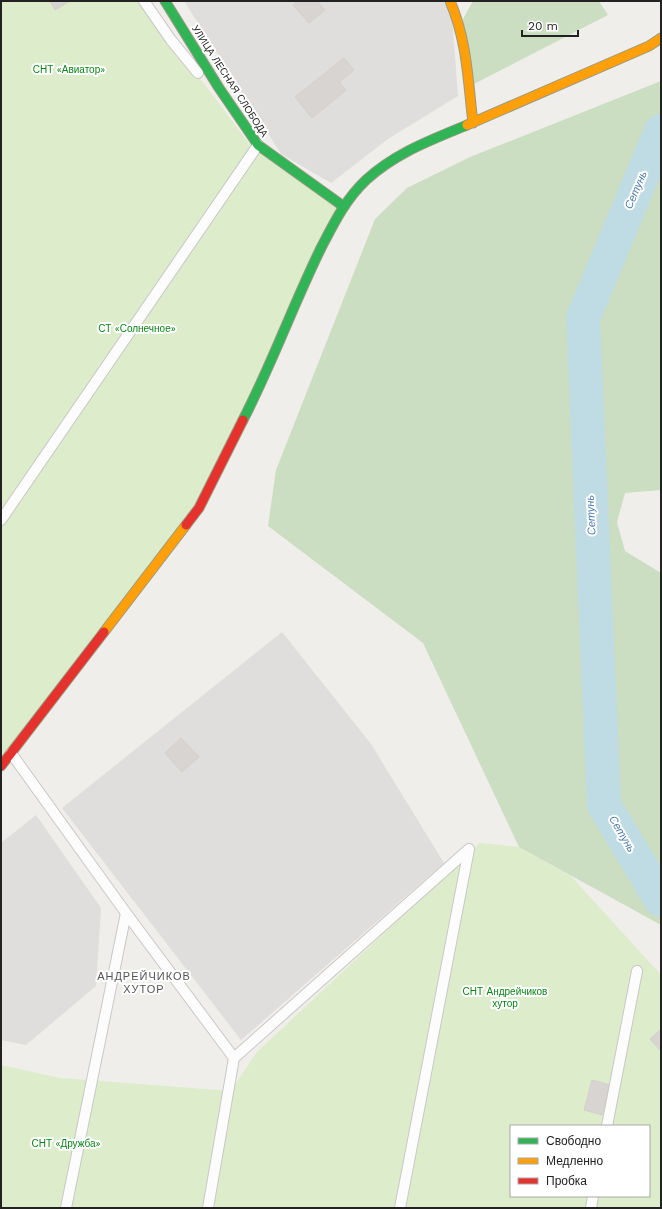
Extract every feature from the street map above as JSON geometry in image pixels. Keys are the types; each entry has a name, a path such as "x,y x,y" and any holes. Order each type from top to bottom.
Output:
{"main road":[{"name":"УЛИЦА ЛЕСНАЯ СЛОБОДА","path":"165,1 219,88 258,145 343,206"},
{"path":"450,1 456,13 463,40 473,123"},
{"path":"1,766 199,508 258,391 307,277 343,206 367,179 404,152 649,46 661,38"}],"lane":[{"path":"1,520 258,145 171,40 144,1"},
{"path":"11,753 126,913 234,1058"},
{"path":"208,1208 234,1058 468,849 400,1208"},
{"path":"66,1208 126,913"},
{"path":"607,1125 637,971"},
{"path":"591,1208 593,1197"}],"shaded area":[{"path":"184,1 443,1 452,17 458,96 388,139 331,183 281,154"},
{"path":"282,632 371,744 444,863 241,1040 62,808"},
{"path":"36,815 101,908 96,986 26,1045 1,1040 1,843"}],"green space":[{"name":"СТ «Солнечное»","path":"1,1 146,1 171,40 251,146 343,206 199,508 1,767"},
{"path":"473,1 599,1 608,15 472,85 463,19"},
{"path":"661,81 661,490 625,493 617,522 625,551 661,573 661,925 519,847 423,643 268,526 276,470 375,219 407,188 470,157"},
{"name":"СНТ Андрейчиков хутор","path":"480,843 519,847 571,876 661,975 661,1208 1,1208 1,1065 60,1078 231,1091 256,1053"}],"building":[{"path":"50,1 70,1 55,10"},
{"path":"297,1 317,1 325,10 309,23 293,5"},
{"path":"344,58 354,70 339,82 346,90 312,118 295,97"},
{"path":"181,738 199,757 182,772 165,753"},
{"path":"661,1029 661,1051 650,1039"},
{"path":"592,1080 610,1085 602,1115 584,1110"}],"waterway":[{"name":"Сетунь","path":"661,131 583,318 604,805 661,900"}],"traffic: fast":[{"path":"165,1 219,88 258,145 343,206"},
{"path":"243,420 254,399 321,248 340,212 352,196 366,180 389,162 414,148 467,125"}],"traffic: slow":[{"path":"450,1 456,16 463,46 473,123"},
{"path":"467,125 649,46 661,38"},
{"path":"104,632 186,525"}],"traffic: jam":[{"path":"186,525 199,508 243,420"},
{"path":"1,766 104,632"}],"district":[{"name":"АНДРЕЙЧИКОВ ХУТОР","path":"144,982"}],"park label":[{"name":"СНТ «Авиатор»","path":"69,69"},
{"name":"СНТ «Дружба»","path":"66,1143"}]}
